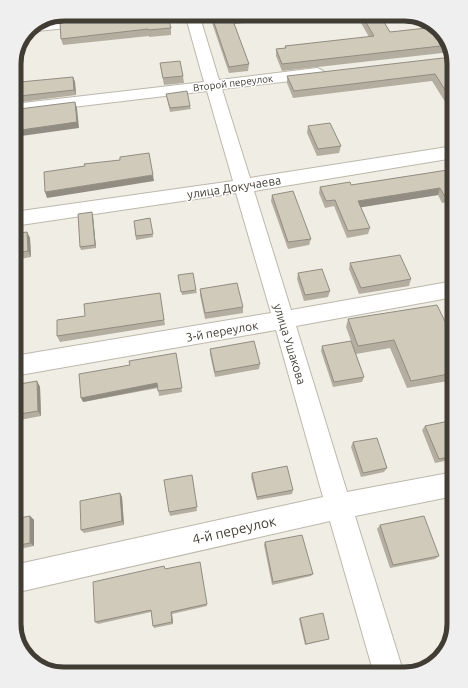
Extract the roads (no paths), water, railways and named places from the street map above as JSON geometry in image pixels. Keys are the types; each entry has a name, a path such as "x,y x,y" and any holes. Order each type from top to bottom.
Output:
{"street":[{"path":"42,27 97,21"},
{"name":"улица Ушакова","path":"194,21 386,667"},
{"name":"Второй переулок","path":"21,108 329,72"},
{"name":"улица Докучаева","path":"21,218 243,186 447,153"},
{"name":"3-й переулок","path":"21,365 447,290"},
{"name":"4-й переулок","path":"21,576 339,506 447,485"}]}
